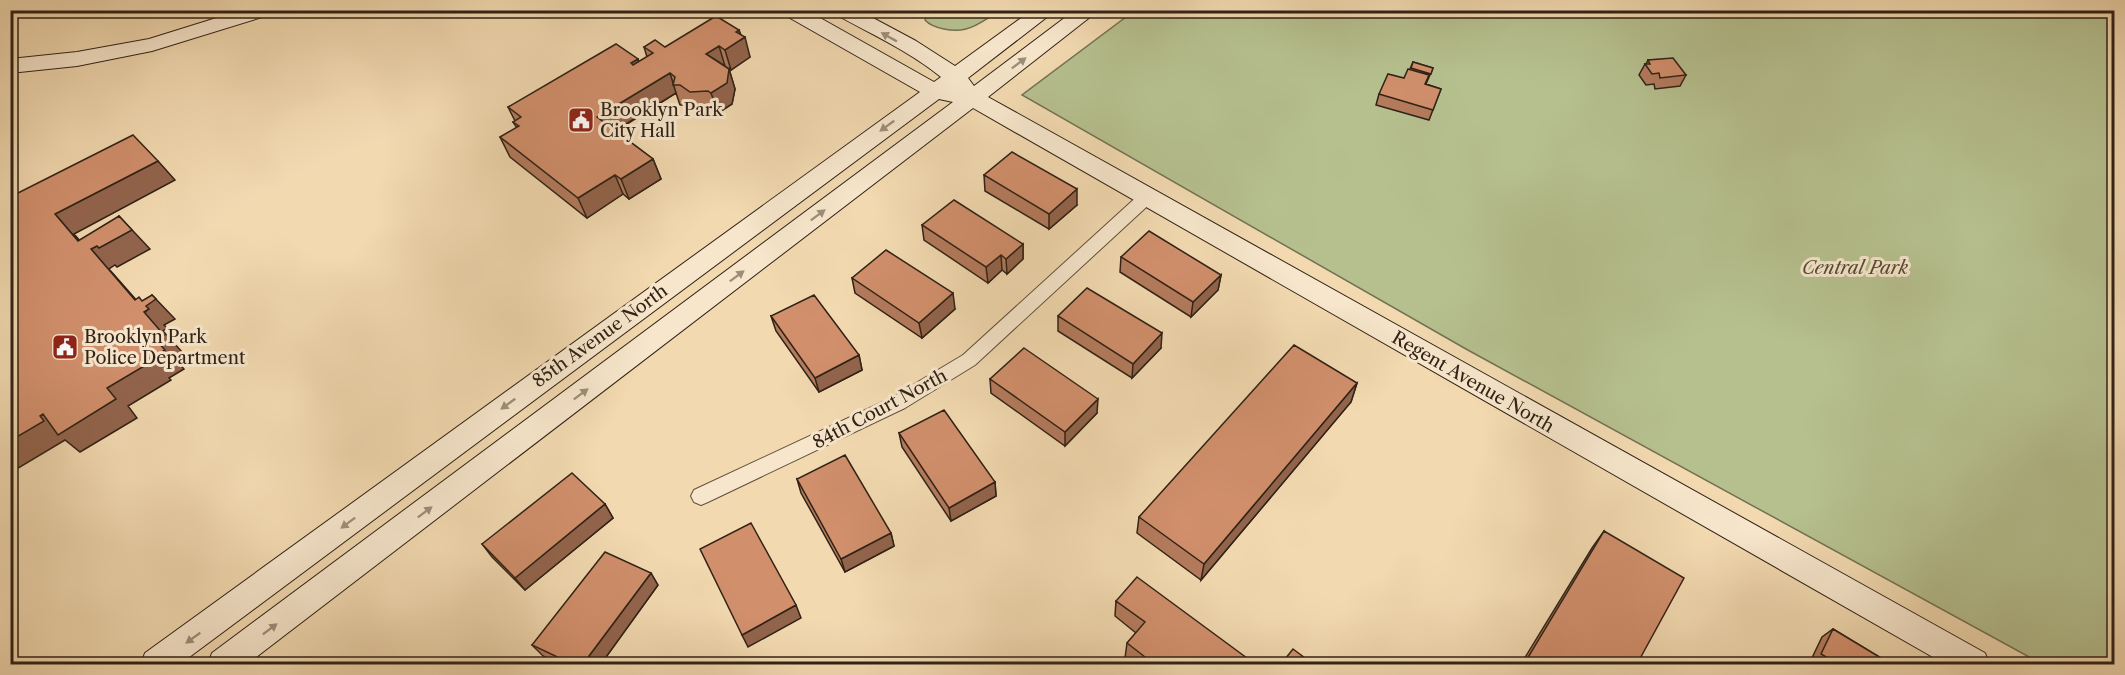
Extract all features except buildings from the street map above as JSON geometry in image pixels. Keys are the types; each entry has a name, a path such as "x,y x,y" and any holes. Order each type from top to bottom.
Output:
{"main road":[{"path":"10,66 77,59 152,45 265,10"},
{"name":"Regent Avenue North","path":"790,10 972,98 1974,664"},
{"name":"Regent Avenue North","path":"842,10 945,84"},
{"name":"85th Avenue North","path":"156,664 1046,10"},
{"name":"85th Avenue North","path":"223,664 1089,10"}],"street":[{"name":"84th Court North","path":"700,496 898,403 969,360 1148,196"}],"green space":[{"path":"928,10 1000,11 975,26 956,30 938,28 929,23 925,20"},
{"name":"Central Park","path":"1134,11 2114,11 2114,664 2042,664 1466,349 1022,95"}],"place":[{"name":"Brooklyn Park City Hall","path":"581,120"},
{"name":"Brooklyn Park Police Department","path":"65,347"}]}
